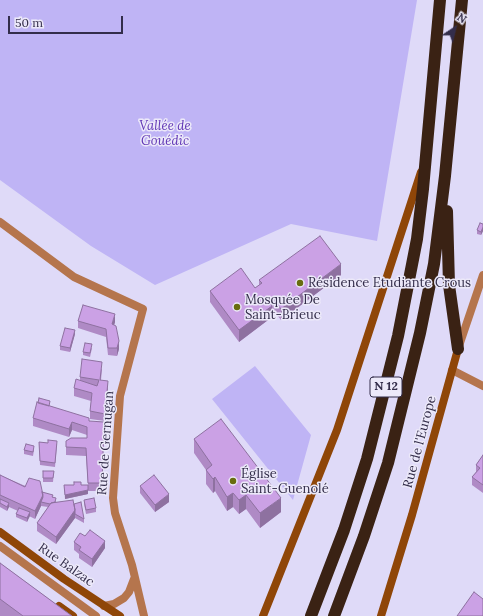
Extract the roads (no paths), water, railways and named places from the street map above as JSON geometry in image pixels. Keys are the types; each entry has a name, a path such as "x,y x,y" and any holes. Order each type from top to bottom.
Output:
{"highway":[{"name":"N 12","path":"311,616 344,530 367,459 398,336 417,239 428,150 440,0"},
{"name":"N 12","path":"334,616 364,536 388,463 420,333 434,264 445,176 462,0"},
{"path":"445,176 449,284 458,349"}],"street":[{"path":"263,616 337,430 428,150"},
{"name":"Rue de Gernugan","path":"0,222 74,277 143,309 120,396 113,498 115,513 144,616"},
{"name":"Rue de l'Europe","path":"381,616 412,515 458,349 483,275"},
{"path":"452,370 483,386"},
{"name":"Rue Balzac","path":"0,532 120,616"},
{"path":"0,546 96,616"},
{"path":"104,606 114,604 124,598 129,592 134,579"},
{"path":"50,600 73,616"}],"place":[{"name":"Résidence Etudiante Crous","path":"300,283"},
{"name":"Mosquée De Saint-Brieuc","path":"237,307"},
{"name":"Église Saint-Guenolé","path":"233,481"}],"park label":[{"name":"Vallée de Gouédic","path":"165,134"}]}
